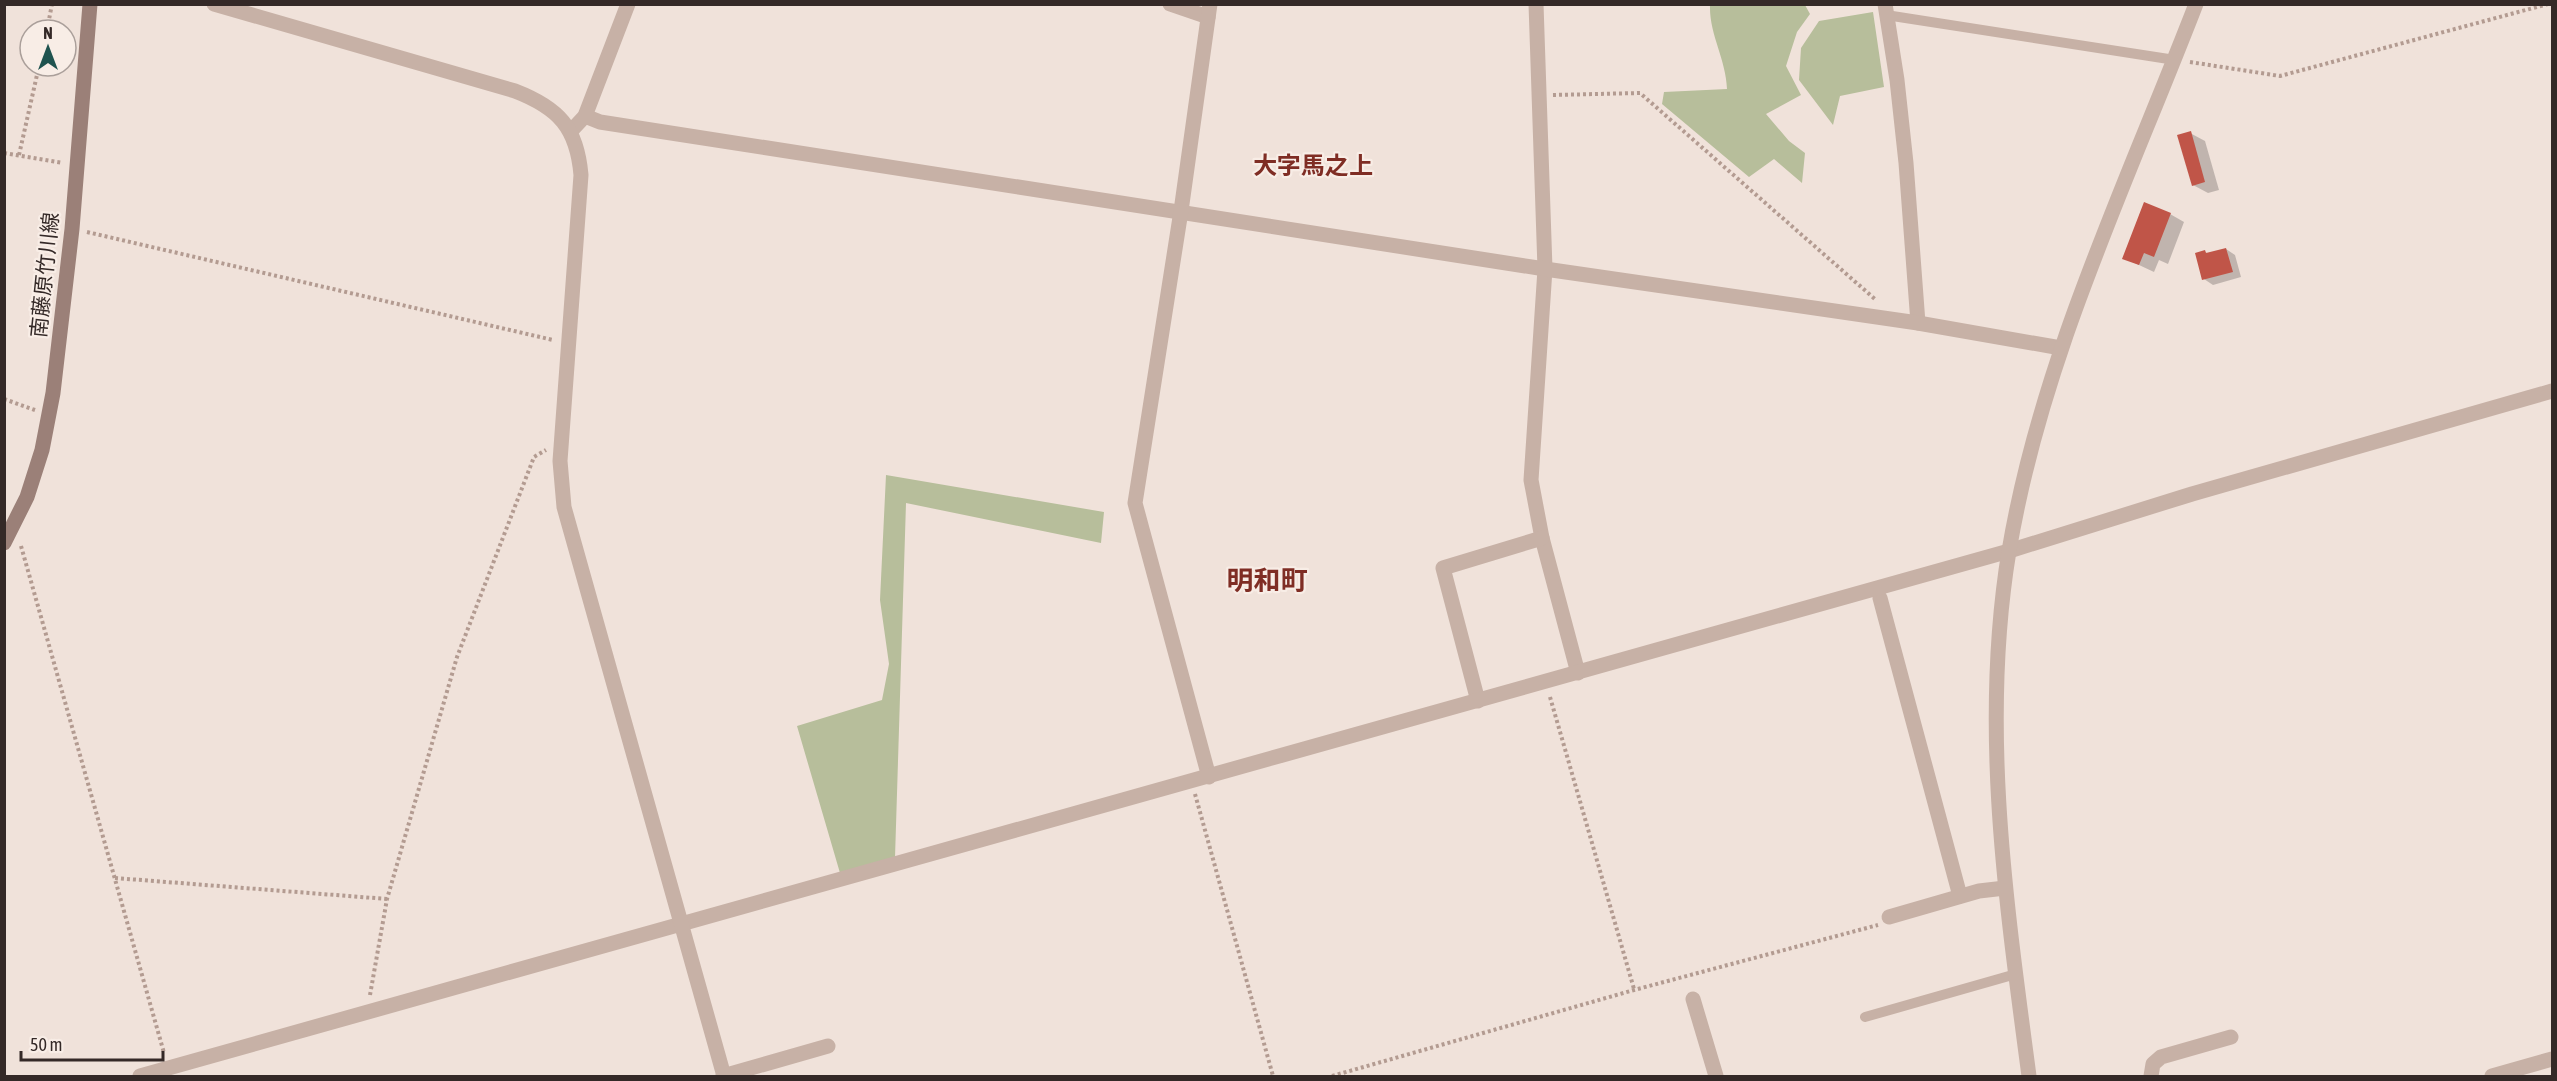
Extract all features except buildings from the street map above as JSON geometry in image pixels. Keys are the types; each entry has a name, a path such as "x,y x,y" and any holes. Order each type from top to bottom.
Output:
{"main road":[{"name":"南藤原竹川線","path":"4,543 27,497 42,450 49,414 72,229 90,4"}],"street":[{"path":"214,4 515,91 548,108 561,118 571,131 577,146 581,175 561,443 561,484 564,507 681,924 724,1076 828,1046"},
{"path":"571,131 585,116 628,4"},
{"path":"1170,4 1209,11 1181,211 1135,503 1209,777"},
{"path":"1536,4 1545,269 1531,480 1542,538 1578,673"},
{"path":"2029,1077 2004,888 1997,803 1996,725 2002,614 2009,550 2031,452 2061,348 2196,4"},
{"path":"1885,10 1897,80 1906,163 1918,323"},
{"path":"585,116 600,122 1545,269 1918,323 2061,348"},
{"path":"140,1077 1578,673 2553,391"},
{"path":"1478,701 1443,568 1542,538"},
{"path":"1880,598 1960,896"},
{"path":"1889,917 1979,891 2004,888"},
{"path":"1693,999 1716,1077"},
{"path":"2151,1077 2153,1064 2161,1057 2231,1037"},
{"path":"2492,1077 2553,1059"}],"lane":[{"path":"1885,10 2175,60"},
{"path":"1865,1017 2016,974"}],"path":[{"path":"2175,60 2280,76 2548,4"},
{"path":"19,155 36,78"},
{"path":"1540,95 1640,93 1899,321"},
{"path":"4,153 76,166"},
{"path":"72,229 567,343"},
{"path":"4,399 49,414"},
{"path":"370,1011 370,997 387,899 456,657 534,457 561,443"},
{"path":"15,522 169,1068"},
{"path":"1546,682 1634,990"},
{"path":"1192,782 1273,1077"},
{"path":"115,878 387,899"},
{"path":"1332,1077 1634,990 1886,923 1889,917"}],"green space":[{"path":"1710,5 1805,5 1810,14 1797,32 1786,66 1801,95 1766,114 1789,141 1805,153 1802,183 1774,159 1749,177 1662,104 1664,92 1727,89 1724,67 1712,26"},
{"path":"1873,12 1884,87 1840,96 1833,125 1799,80 1801,48 1819,21"},
{"path":"886,475 1104,512 1101,543 906,503 895,858 840,873 797,726 882,700 889,664 880,600"}],"district":[{"name":"大字馬之上","path":"1313,166"},
{"name":"明和町","path":"1267,581"}]}
